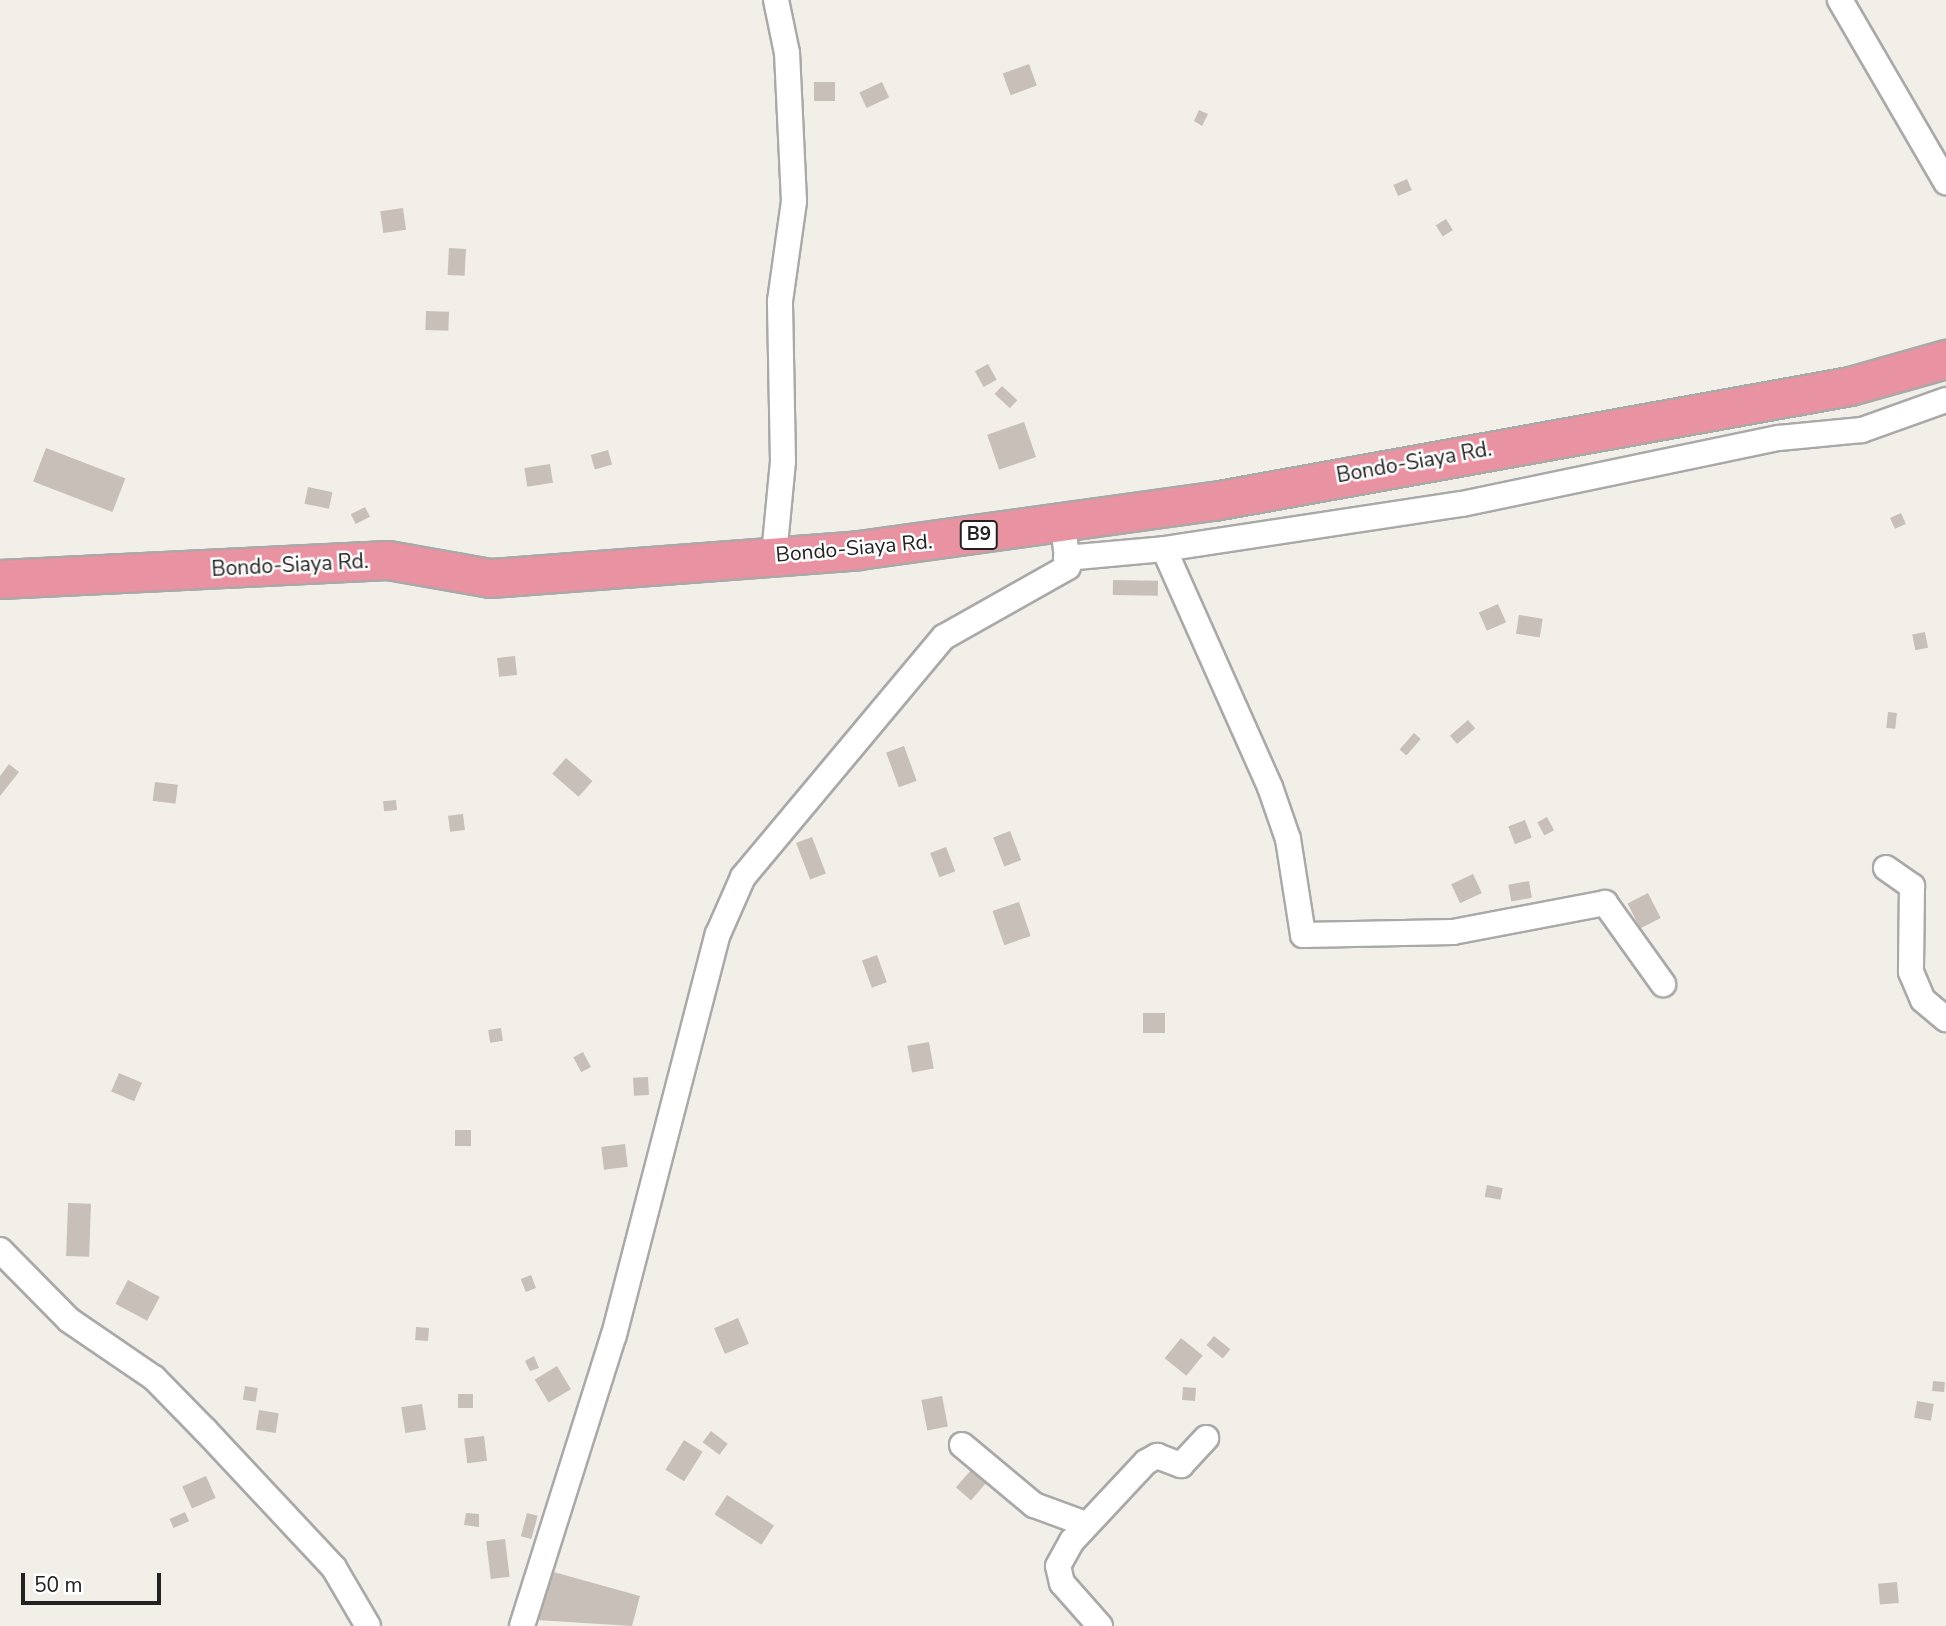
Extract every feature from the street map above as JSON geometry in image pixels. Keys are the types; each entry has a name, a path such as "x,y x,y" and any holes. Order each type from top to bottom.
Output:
{"highway":[{"name":"Bondo-Siaya Rd.","path":"0,579 388,560 490,578 774,555 1065,541 1812,393 1946,359"}],"street":[{"path":"774,555 783,461 780,301 794,201 787,53 776,0"},
{"path":"1840,0 1946,183"},
{"path":"522,1626 614,1335 718,934 743,877 944,637 1068,567 1065,541 1164,549 1384,518 1779,438 1862,430 1946,400"},
{"path":"1164,549 1270,787 1288,839 1303,935 1453,932 1605,903 1662,984"},
{"path":"1885,868 1912,886 1911,972 1923,1000 1946,1019"},
{"path":"0,1250 69,1320 154,1378 205,1430 334,1569 368,1626"},
{"path":"1100,1626 1062,1583 1059,1566 1086,1524 1146,1461 1157,1456 1181,1465 1206,1438"},
{"path":"962,1445 1034,1505 1086,1524"}],"building":[{"path":"1029,64 1037,86 1011,95 1003,74"},
{"path":"814,82 835,82 835,101 814,101"},
{"path":"882,82 889,97 867,108 859,93"},
{"path":"1199,110 1208,114 1202,126 1194,121"},
{"path":"1407,179 1412,190 1398,196 1393,185"},
{"path":"403,208 406,230 383,233 380,211"},
{"path":"1446,219 1453,230 1443,236 1436,225"},
{"path":"449,248 466,249 465,276 448,275"},
{"path":"426,311 449,312 448,331 425,330"},
{"path":"988,364 997,380 984,387 975,371"},
{"path":"1002,386 1017,400 1010,408 994,394"},
{"path":"1024,422 1036,457 999,470 987,435"},
{"path":"46,448 125,478 112,512 33,482"},
{"path":"608,450 612,464 595,469 591,455"},
{"path":"550,464 553,483 527,487 524,468"},
{"path":"308,487 332,492 329,509 304,504"},
{"path":"365,507 370,517 356,524 351,514"},
{"path":"1901,513 1906,524 1895,529 1890,518"},
{"path":"1113,580 1158,581 1158,596 1113,595"},
{"path":"1498,604 1506,622 1487,631 1479,613"},
{"path":"1519,615 1543,619 1540,638 1516,634"},
{"path":"1925,632 1928,648 1915,650 1912,634"},
{"path":"515,656 517,675 499,677 497,658"},
{"path":"1888,712 1897,713 1895,729 1886,728"},
{"path":"1468,720 1475,728 1457,744 1450,736"},
{"path":"1414,733 1421,739 1406,756 1400,750"},
{"path":"904,746 917,781 899,787 886,752"},
{"path":"566,758 592,781 579,797 552,774"},
{"path":"9,764 19,772 0,796 0,776"},
{"path":"155,782 178,785 176,804 153,801"},
{"path":"396,800 397,810 384,811 383,801"},
{"path":"463,814 465,830 450,832 448,816"},
{"path":"1547,817 1554,830 1544,835 1537,822"},
{"path":"1525,820 1532,838 1515,844 1508,826"},
{"path":"1010,831 1021,860 1004,866 993,837"},
{"path":"812,837 826,873 810,880 796,843"},
{"path":"946,847 955,871 939,877 930,853"},
{"path":"1473,874 1482,893 1460,903 1451,884"},
{"path":"1529,881 1532,898 1511,901 1508,885"},
{"path":"1648,893 1661,918 1640,928 1628,903"},
{"path":"1019,902 1031,936 1004,945 993,911"},
{"path":"877,955 887,982 872,988 862,960"},
{"path":"1143,1013 1165,1013 1165,1033 1143,1033"},
{"path":"501,1028 503,1041 490,1043 488,1030"},
{"path":"929,1042 934,1069 912,1072 907,1046"},
{"path":"583,1052 591,1067 581,1072 573,1057"},
{"path":"119,1073 142,1083 134,1101 111,1091"},
{"path":"648,1077 649,1095 634,1096 633,1078"},
{"path":"455,1130 471,1130 471,1146 455,1146"},
{"path":"625,1144 628,1167 604,1170 601,1147"},
{"path":"1487,1185 1503,1188 1500,1200 1485,1197"},
{"path":"68,1203 91,1204 89,1257 66,1256"},
{"path":"531,1275 536,1288 526,1292 521,1279"},
{"path":"128,1280 160,1297 147,1321 115,1304"},
{"path":"738,1318 749,1344 725,1354 714,1328"},
{"path":"416,1327 429,1328 428,1341 415,1340"},
{"path":"1214,1336 1230,1349 1223,1359 1206,1345"},
{"path":"1181,1338 1203,1356 1186,1376 1165,1358"},
{"path":"534,1356 539,1368 530,1371 525,1361"},
{"path":"557,1366 571,1389 549,1403 535,1379"},
{"path":"1933,1381 1945,1382 1944,1392 1932,1391"},
{"path":"245,1386 258,1388 256,1402 243,1400"},
{"path":"1183,1387 1196,1388 1195,1401 1182,1400"},
{"path":"458,1394 473,1394 473,1408 458,1408"},
{"path":"942,1396 948,1426 927,1430 921,1400"},
{"path":"1917,1401 1934,1404 1931,1421 1914,1418"},
{"path":"422,1404 426,1430 405,1433 401,1407"},
{"path":"259,1410 279,1413 276,1433 256,1430"},
{"path":"711,1431 728,1444 719,1455 703,1442"},
{"path":"484,1436 487,1461 467,1463 464,1438"},
{"path":"684,1440 703,1452 684,1481 665,1470"},
{"path":"971,1470 986,1483 971,1500 956,1487"},
{"path":"206,1476 216,1498 192,1509 182,1487"},
{"path":"727,1495 774,1525 761,1545 714,1514"},
{"path":"185,1512 189,1521 174,1528 169,1519"},
{"path":"466,1513 479,1514 479,1527 464,1525"},
{"path":"527,1513 538,1516 531,1539 521,1536"},
{"path":"505,1539 510,1577 491,1579 486,1541"},
{"path":"550,1571 640,1596 632,1626 536,1620"},
{"path":"1897,1582 1899,1603 1880,1605 1878,1584"}]}
